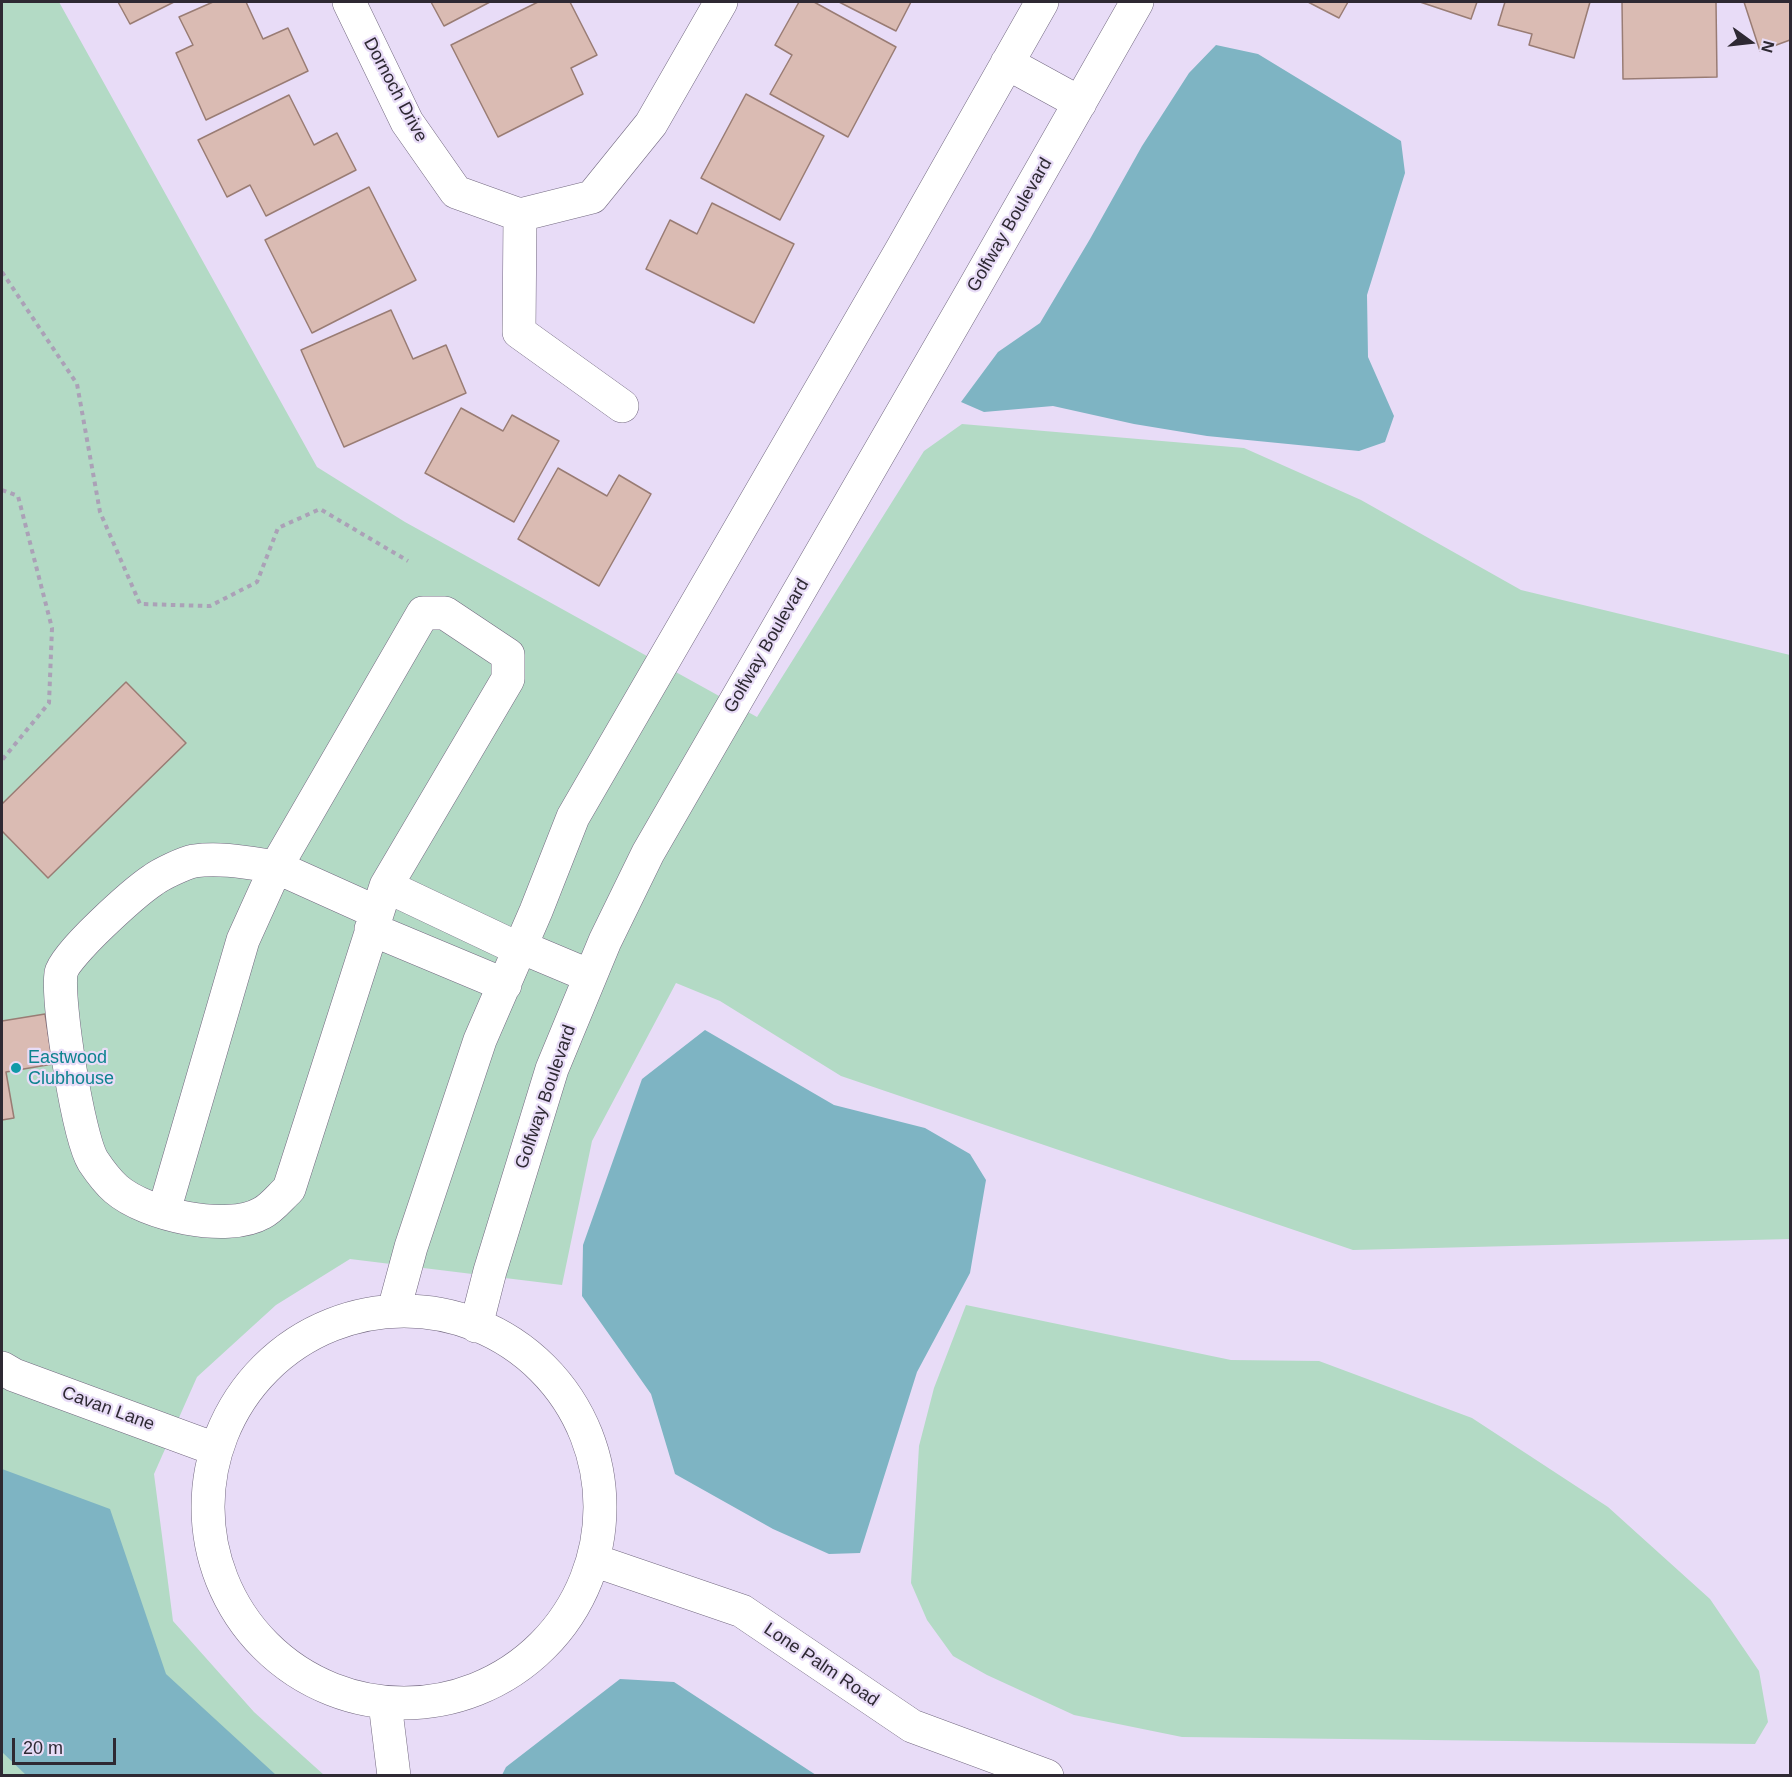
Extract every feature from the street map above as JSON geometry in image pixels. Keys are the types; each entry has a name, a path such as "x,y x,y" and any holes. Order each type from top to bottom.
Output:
{"street":[{"name":"Dornoch Drive","path":"349,2 407,122 456,192 519,214"},
{"path":"622,406 519,332 519,214 592,197 651,124 721,2"},
{"path":"396,1306 411,1247 480,1040 505,985 573,817 1042,2"},
{"name":"Golfway Boulevard","path":"476,1326 490,1271 552,1069 605,941 648,853 1137,2"},
{"path":"1007,63 1080,103"},
{"path":"164,1211 243,940 276,867 423,613 445,612 508,656 508,679 378,909 289,1189 263,1213 235,1223 201,1221 148,1208 116,1189 92,1159 78,1115 62,1006 62,971 82,942 153,879 192,862 222,860 276,867 378,909 520,948 590,976"},
{"path":"378,909 505,985"},
{"path":"396,1306 476,1326 494,1330 526,1351 576,1411 596,1463 600,1519 593,1560 573,1606 558,1630 514,1670 477,1690 431,1702 385,1703 326,1689 282,1663 224,1588 212,1552 207,1506 215,1449 237,1402 260,1371 295,1342 345,1317 396,1306"},
{"name":"Cavan Lane","path":"2,1368 14,1375 215,1449"},
{"name":"Lone Palm Road","path":"593,1560 742,1611 912,1726 1047,1776"},
{"path":"385,1703 394,1776"}],"path":[{"path":"2,272 77,384 99,512 140,604 210,606 257,582 278,528 320,509 408,561"},
{"path":"2,490 18,496 52,628 49,703 2,760"}],"shaded area":[{"path":"2,2 59,2 317,467 405,522 757,717 924,451 962,424 1244,448 1361,500 1521,590 1790,655 1790,1239 1353,1250 841,1076 720,1001 676,983 592,1141 562,1285 350,1259 276,1305 197,1377 154,1474 173,1621 254,1712 324,1775 2,1776"},
{"path":"1216,45 1258,54 1401,141 1405,173 1367,295 1368,357 1394,416 1385,442 1359,451 1207,436 1134,424 1053,406 984,412 961,402 998,352 1040,323 1142,146 1189,73"},
{"path":"705,1030 834,1105 925,1128 970,1154 986,1180 970,1273 917,1372 860,1553 829,1554 773,1529 675,1474 651,1394 582,1296 583,1245 642,1079"},
{"path":"966,1305 1231,1360 1319,1361 1472,1418 1608,1507 1710,1599 1759,1671 1768,1722 1755,1744 1182,1737 1074,1715 987,1675 953,1656 927,1620 911,1583 919,1446 934,1388"},
{"path":"2,1469 110,1509 166,1674 276,1775 26,1775 2,1752"},
{"path":"620,1679 674,1682 816,1775 502,1775 506,1767"}],"building":[{"path":"118,2 174,2 130,24"},
{"path":"213,2 246,2 263,39 288,28 308,71 206,120 176,53 193,45 179,17"},
{"path":"431,2 490,2 444,26"},
{"path":"538,2 570,2 597,55 571,68 583,94 498,137 451,45"},
{"path":"799,2 814,2 896,47 848,137 770,94 792,55 775,45"},
{"path":"839,2 911,2 896,31"},
{"path":"1308,2 1348,2 1339,18"},
{"path":"1420,2 1477,2 1471,19"},
{"path":"1505,2 1590,2 1574,58 1529,45 1532,34 1498,25"},
{"path":"1622,2 1716,2 1717,77 1623,79"},
{"path":"1744,2 1790,2 1790,40 1760,51"},
{"path":"746,94 824,136 780,220 701,178"},
{"path":"289,95 314,145 337,133 356,170 266,216 250,185 227,197 198,140"},
{"path":"369,187 416,280 312,333 265,240"},
{"path":"712,203 794,244 754,323 646,269 670,220 697,234"},
{"path":"391,310 413,359 446,345 466,393 344,447 301,350"},
{"path":"461,408 503,431 512,415 559,441 514,522 425,473"},
{"path":"558,468 607,496 619,475 651,494 599,586 518,539"},
{"path":"126,682 186,743 48,878 2,831 2,804"},
{"name":"Eastwood Clubhouse","path":"45,1014 53,1064 6,1072 14,1118 2,1120 2,1021"}],"place":[{"name":"Eastwood Clubhouse","path":"16,1068"}]}
